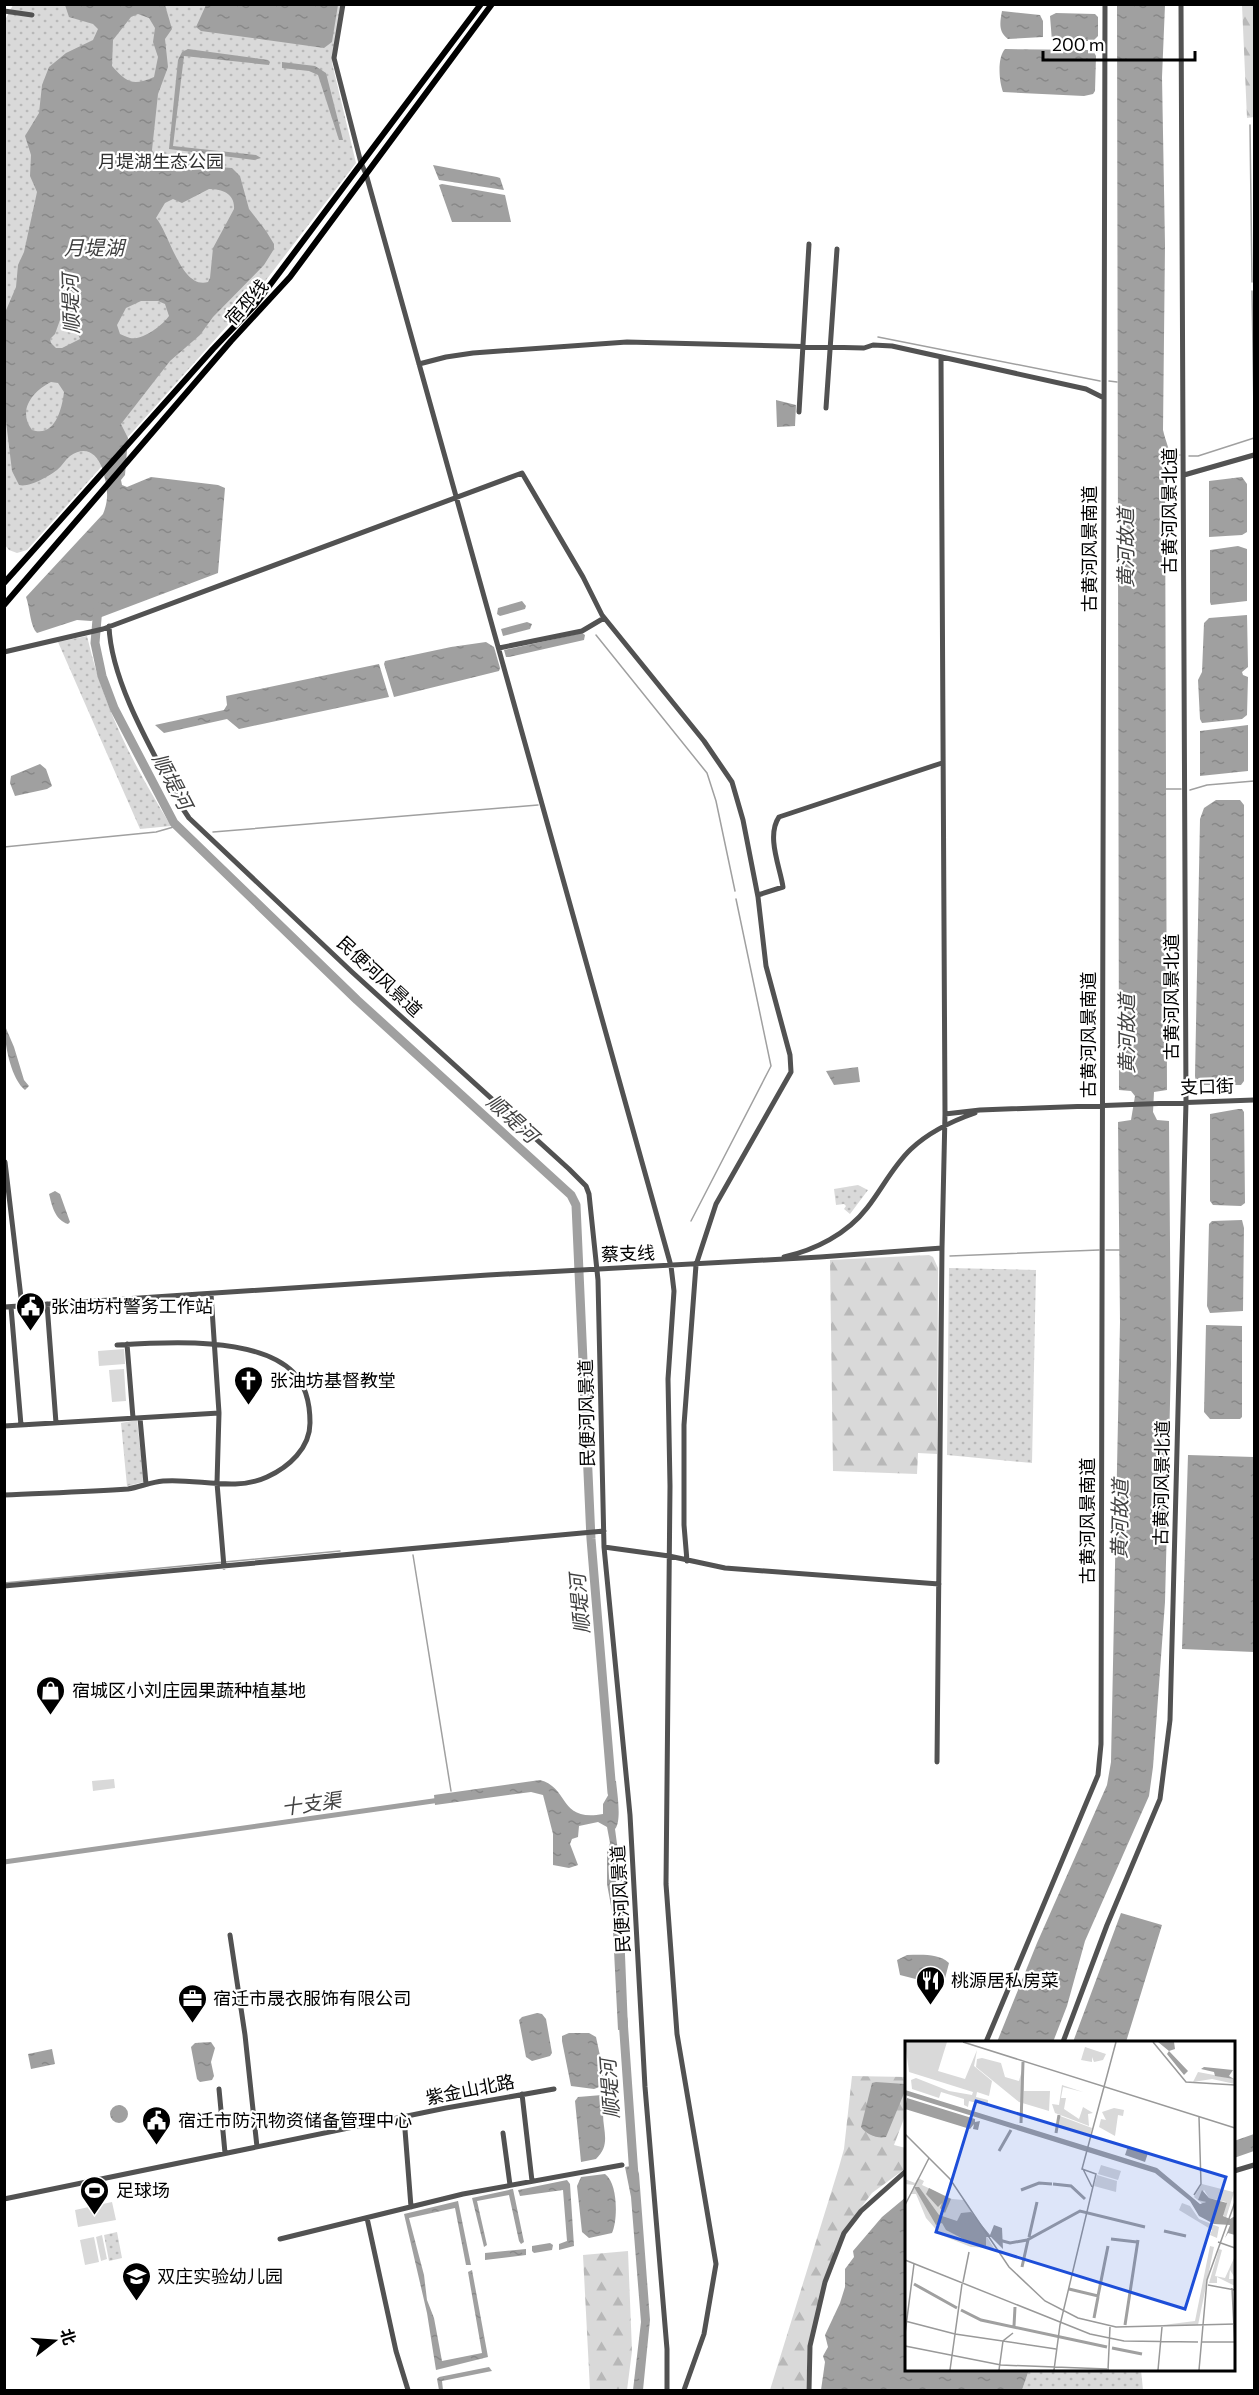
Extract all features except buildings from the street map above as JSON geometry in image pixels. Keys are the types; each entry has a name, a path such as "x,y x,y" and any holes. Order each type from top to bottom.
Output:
{"main road":[{"name":"宿邳线","path":"4,583 255,305 481,4"},
{"name":"宿邳线","path":"4,605 100,492 290,277 492,4"}],"street":[{"path":"343,4 334,58 361,163 366,174 671,1266 674,1291 668,1379 666,1884 677,2034 716,2264 704,2334 684,2391"},
{"name":"古黄河风景南道","path":"987,2041 1098,1774 1101,1744 1105,4"},
{"name":"古黄河风景北道","path":"1064,2041 1107,1925 1160,1799 1170,1720 1186,1102 1181,4"},
{"path":"5,13 32,15"},
{"path":"799,412 809,244"},
{"path":"826,408 837,249"},
{"path":"419,364 473,353 627,342 864,348 873,345 892,346 1086,389 1104,398"},
{"path":"938,1762 945,1126 941,357"},
{"path":"1184,475 1254,455"},
{"path":"4,652 106,627 522,473 604,618 704,741 732,782 758,895 766,966 790,1055 791,1072 716,1204 696,1265 684,1425 684,1525 687,1561"},
{"path":"499,648 582,631 604,618"},
{"name":"民便河风景道","path":"106,627 123,691 189,818 352,972 586,1186 589,1194 600,1303 601,1532 630,1815 645,2087 663,2303 667,2391"},
{"path":"758,895 783,887 774,828 778,817 942,763"},
{"name":"支口街","path":"1103,1105 1254,1100"},
{"path":"945,1114 1103,1105"},
{"path":"770,1260 813,1247 847,1227 865,1210 911,1149 945,1126 967,1116 989,1110"},
{"path":"5,1161 22,1306"},
{"name":"蔡支线","path":"8,1307 942,1248"},
{"path":"211,1294 216,1345 219,1413 218,1483 224,1564"},
{"path":"47,1304 56,1423"},
{"path":"8,1307 21,1425"},
{"path":"4,1495 131,1488 165,1480 218,1483 258,1481 290,1463 308,1439 310,1414 306,1396 293,1372 278,1360 259,1353 216,1345 162,1342 117,1345"},
{"path":"127,1344 146,1484"},
{"path":"4,1426 219,1413"},
{"path":"4,1586 224,1564 601,1532"},
{"path":"604,1547 669,1556 725,1568 939,1584"},
{"path":"230,1935 257,2146"},
{"path":"219,2088 225,2153"},
{"name":"紫金山北路","path":"4,2199 257,2146 554,2089"},
{"path":"522,2094 532,2181"},
{"path":"404,2117 411,2206"},
{"path":"503,2133 510,2184"},
{"path":"280,2239 510,2184 621,2165"},
{"path":"1235,2170 1254,2165"},
{"path":"809,2391 810,2346 825,2282 844,2234 861,2211 905,2172"},
{"path":"367,2218 396,2351 408,2391"}],"green space":[{"name":"月堤湖生态公园","path":"13,5 341,5 332,63 356,163 253,297 27,550 17,553 9,550 4,544 4,22"},
{"path":"1242,5 1254,5 1254,117 1247,118"},
{"path":"87,636 102,687 121,734 171,826 140,829 58,642"},
{"path":"858,1185 868,1190 850,1214 844,1209 846,1206 844,1204 836,1205 834,1189"},
{"path":"929,1255 933,1257 938,1268 937,1454 918,1453 917,1474 833,1471 830,1260"},
{"path":"949,1268 1036,1270 1032,1463 947,1455"},
{"path":"124,1349 125,1364 99,1366 98,1351"},
{"path":"124,1369 126,1401 112,1402 109,1370"},
{"path":"137,1420 144,1482 127,1486 121,1423"},
{"path":"114,1779 115,1788 93,1791 92,1781"},
{"path":"852,2076 905,2077 905,2116 894,2145 905,2148 905,2169 872,2193 838,2243 808,2350 806,2390 770,2390 839,2167 844,2149"},
{"name":"足球场","path":"112,2202 116,2220 78,2227 75,2210"},
{"path":"117,2232 122,2258 109,2261 104,2235"},
{"path":"102,2235 107,2259 101,2261 96,2237"},
{"path":"94,2237 99,2262 85,2265 80,2240"},
{"path":"628,2251 632,2351 627,2390 590,2390 583,2255"},
{"path":"1029,2371 1141,2371 1143,2390 1022,2390"}],"water":[{"path":"206,4 338,5 332,42 324,48 201,31 196,27"},
{"name":"月堤湖","path":"65,5 165,5 172,29 165,39 168,67 158,94 152,150 160,161 165,163 232,168 240,176 249,209 266,231 274,244 274,249 264,265 213,317 200,335 170,361 121,424 128,438 122,485 127,487 151,477 218,485 225,488 218,573 91,621 77,620 37,633 31,621 26,597 103,514 107,496 100,463 94,455 85,451 70,456 57,470 44,478 28,485 19,485 12,471 5,413 4,315 16,287 18,265 24,252 37,192 30,176 31,155 25,136 39,113 42,85 49,67 66,53 93,40 98,29 93,24 69,17","holes":["138,14 149,18 155,28 153,42 158,57 154,77 135,82 126,79 112,66 113,40 131,17","209,189 227,193 234,204 234,209 213,248 208,282 199,282 183,269 156,218 165,203 173,199 182,203","141,301 158,301 165,304 169,316 146,335 130,338 120,334 117,325 126,308","67,317 73,322 80,339 62,348 56,348 50,339 55,334 60,320","51,382 58,383 64,392 56,420 52,426 40,431 32,430 26,415 29,402 38,390"]},
{"name":"黄河故道","path":"1117,5 1165,5 1162,77 1165,245 1163,430 1169,455 1165,471 1167,1090 1154,1092 1153,1112 1157,1120 1169,1121 1171,1364 1165,1602 1153,1767 1149,1796 1085,1941 1067,2006 1053,2041 997,2041 1037,1943 1107,1785 1111,1762 1120,1322 1118,1122 1131,1120 1135,1096 1131,1091 1119,1090"},
{"path":"1002,11 1040,15 1043,21 1043,37 1008,39 1001,30"},
{"path":"1056,13 1095,14 1098,17 1098,36 1093,41 1052,41 1050,16"},
{"path":"188,49 270,62 269,65 184,56 173,146 256,155 261,158 254,160 169,149 178,60 182,52"},
{"path":"1005,49 1093,50 1096,56 1095,91 1093,94 1084,96 1003,92 999,70"},
{"path":"282,62 315,66 326,73 343,140 339,140 318,75 309,71 282,68"},
{"path":"433,165 500,178 504,190 439,180"},
{"path":"439,185 505,195 511,222 452,222"},
{"path":"776,400 796,405 795,426 777,427"},
{"path":"1242,477 1247,484 1247,532 1242,535 1209,537 1209,481"},
{"path":"1238,546 1247,549 1247,601 1211,605 1210,550"},
{"path":"522,601 526,606 525,609 500,616 497,614 498,608"},
{"path":"1247,615 1248,667 1242,672 1248,677 1247,715 1242,719 1202,723 1198,680 1202,672 1204,623 1209,618"},
{"path":"527,622 532,624 530,629 503,636 501,629"},
{"path":"582,633 585,635 584,640 509,657 506,657 504,650"},
{"path":"486,642 494,647 499,671 394,697 385,661"},
{"path":"379,664 389,697 239,729 227,719 164,733 155,725 224,710 227,705 226,696"},
{"path":"1248,725 1248,771 1200,776 1200,731"},
{"path":"40,764 46,769 52,786 15,796 10,783 11,776"},
{"path":"1216,800 1240,800 1244,805 1244,1081 1241,1085 1200,1085 1196,1084 1195,1076 1200,819 1204,808"},
{"path":"5,1026 24,1080 29,1086 25,1090 16,1078 9,1061"},
{"path":"858,1067 860,1082 834,1085 826,1071"},
{"path":"1238,1109 1244,1112 1245,1203 1241,1206 1213,1205 1210,1201 1210,1114"},
{"path":"55,1191 60,1194 70,1222 68,1224 57,1216 53,1208 49,1194"},
{"path":"1242,1220 1244,1228 1243,1311 1210,1313 1207,1306 1209,1224 1212,1221"},
{"path":"1206,1325 1242,1326 1242,1417 1240,1419 1210,1419 1204,1412"},
{"path":"1188,1455 1254,1457 1254,1652 1182,1649"},
{"path":"540,1780 556,1790 571,1809 589,1815 603,1814 603,1804 610,1792 610,1781 616,1781 619,1813 615,1829 622,1881 628,2029 618,2030 612,1911 607,1884 607,1852 610,1843 607,1827 598,1822 579,1826 578,1837 572,1839 570,1844 578,1865 569,1868 553,1865 553,1834 543,1795 531,1792 435,1805 434,1795"},
{"path":"1121,1913 1162,1925 1126,2041 1073,2041"},
{"path":"907,1955 935,1956 949,1963 943,1986 900,1975 897,1960"},
{"path":"537,2013 542,2014 546,2019 552,2053 550,2056 532,2061 526,2057 519,2020"},
{"path":"569,2033 589,2033 596,2037 605,2085 594,2089 571,2086 562,2041 562,2036"},
{"path":"211,2042 215,2048 211,2062 214,2076 212,2080 200,2082 197,2079 191,2047 195,2043"},
{"path":"52,2049 55,2064 31,2069 28,2054"},
{"path":"872,2083 905,2084 905,2091 886,2137 872,2135 861,2127"},
{"path":"602,2095 605,2143 601,2154 596,2159 581,2162 575,2101 578,2097"},
{"path":"119,2105 125,2108 128,2114 125,2120 119,2123 113,2120 110,2114 113,2108"},
{"path":"1254,2134 1254,2151 1235,2158 1235,2141"},
{"path":"636,2165 639,2174 650,2320 643,2390 633,2390 641,2322 631,2197 625,2167"},
{"path":"605,2174 615,2193 614,2227 612,2233 589,2238 582,2232 577,2186 581,2177"},
{"path":"567,2180 570,2184 574,2246 559,2250 559,2244 567,2241 563,2190 520,2196 518,2190"},
{"path":"513,2189 524,2242 521,2244 519,2241 509,2195 477,2201 487,2245 484,2247 472,2198"},
{"path":"905,2198 905,2371 1029,2371 1022,2390 821,2390 825,2362 823,2356 828,2347 825,2335 845,2287 845,2269 854,2257 853,2251 882,2217"},
{"path":"458,2201 471,2265 466,2265 455,2208 409,2218 424,2275 427,2300 434,2318 442,2361 482,2353 468,2272 472,2270 488,2357 436,2370 427,2313 404,2214"},
{"path":"550,2243 553,2245 552,2250 534,2253 532,2251 532,2246"},
{"path":"526,2249 526,2255 485,2260 485,2253"},
{"path":"489,2367 492,2371 442,2381 443,2390 439,2390 437,2379 439,2377"}],"waterway":[{"path":"1250,125 1252,282"},
{"path":"1252,291 1254,412"},
{"path":"878,337 1100,381"},
{"path":"1109,381 1117,382"},
{"path":"1189,456 1198,456 1254,438"},
{"path":"1169,455 1180,455"},
{"name":"顺堤河","path":"98,607 95,643 102,676 114,708 174,823 357,1000 571,1195 576,1205 591,1539 612,1793"},
{"path":"596,635 707,773 716,801 735,891"},
{"path":"1190,790 1207,785 1254,781"},
{"path":"1166,789 1181,789"},
{"path":"213,832 538,805"},
{"path":"4,847 156,832 177,826"},
{"path":"691,1221 771,1066 736,899"},
{"path":"950,1256 1099,1250"},
{"path":"1106,1250 1120,1250"},
{"path":"4,1583 340,1551"},
{"path":"413,1555 451,1791"},
{"name":"十支渠","path":"4,1862 440,1800"},
{"name":"顺堤河","path":"623,2019 634,2176"}],"place":[{"name":"张油坊村警务工作站","path":"30,1332"},
{"name":"张油坊基督教堂","path":"249,1406"},
{"name":"宿城区小刘庄园果蔬种植基地","path":"51,1716"},
{"name":"桃源居私房菜","path":"930,2006"},
{"name":"宿迁市晟衣服饰有限公司","path":"192,2024"},
{"name":"宿迁市防汛物资储备管理中心","path":"157,2146"},
{"name":"足球场","path":"95,2216"},
{"name":"双庄实验幼儿园","path":"136,2302"}]}
